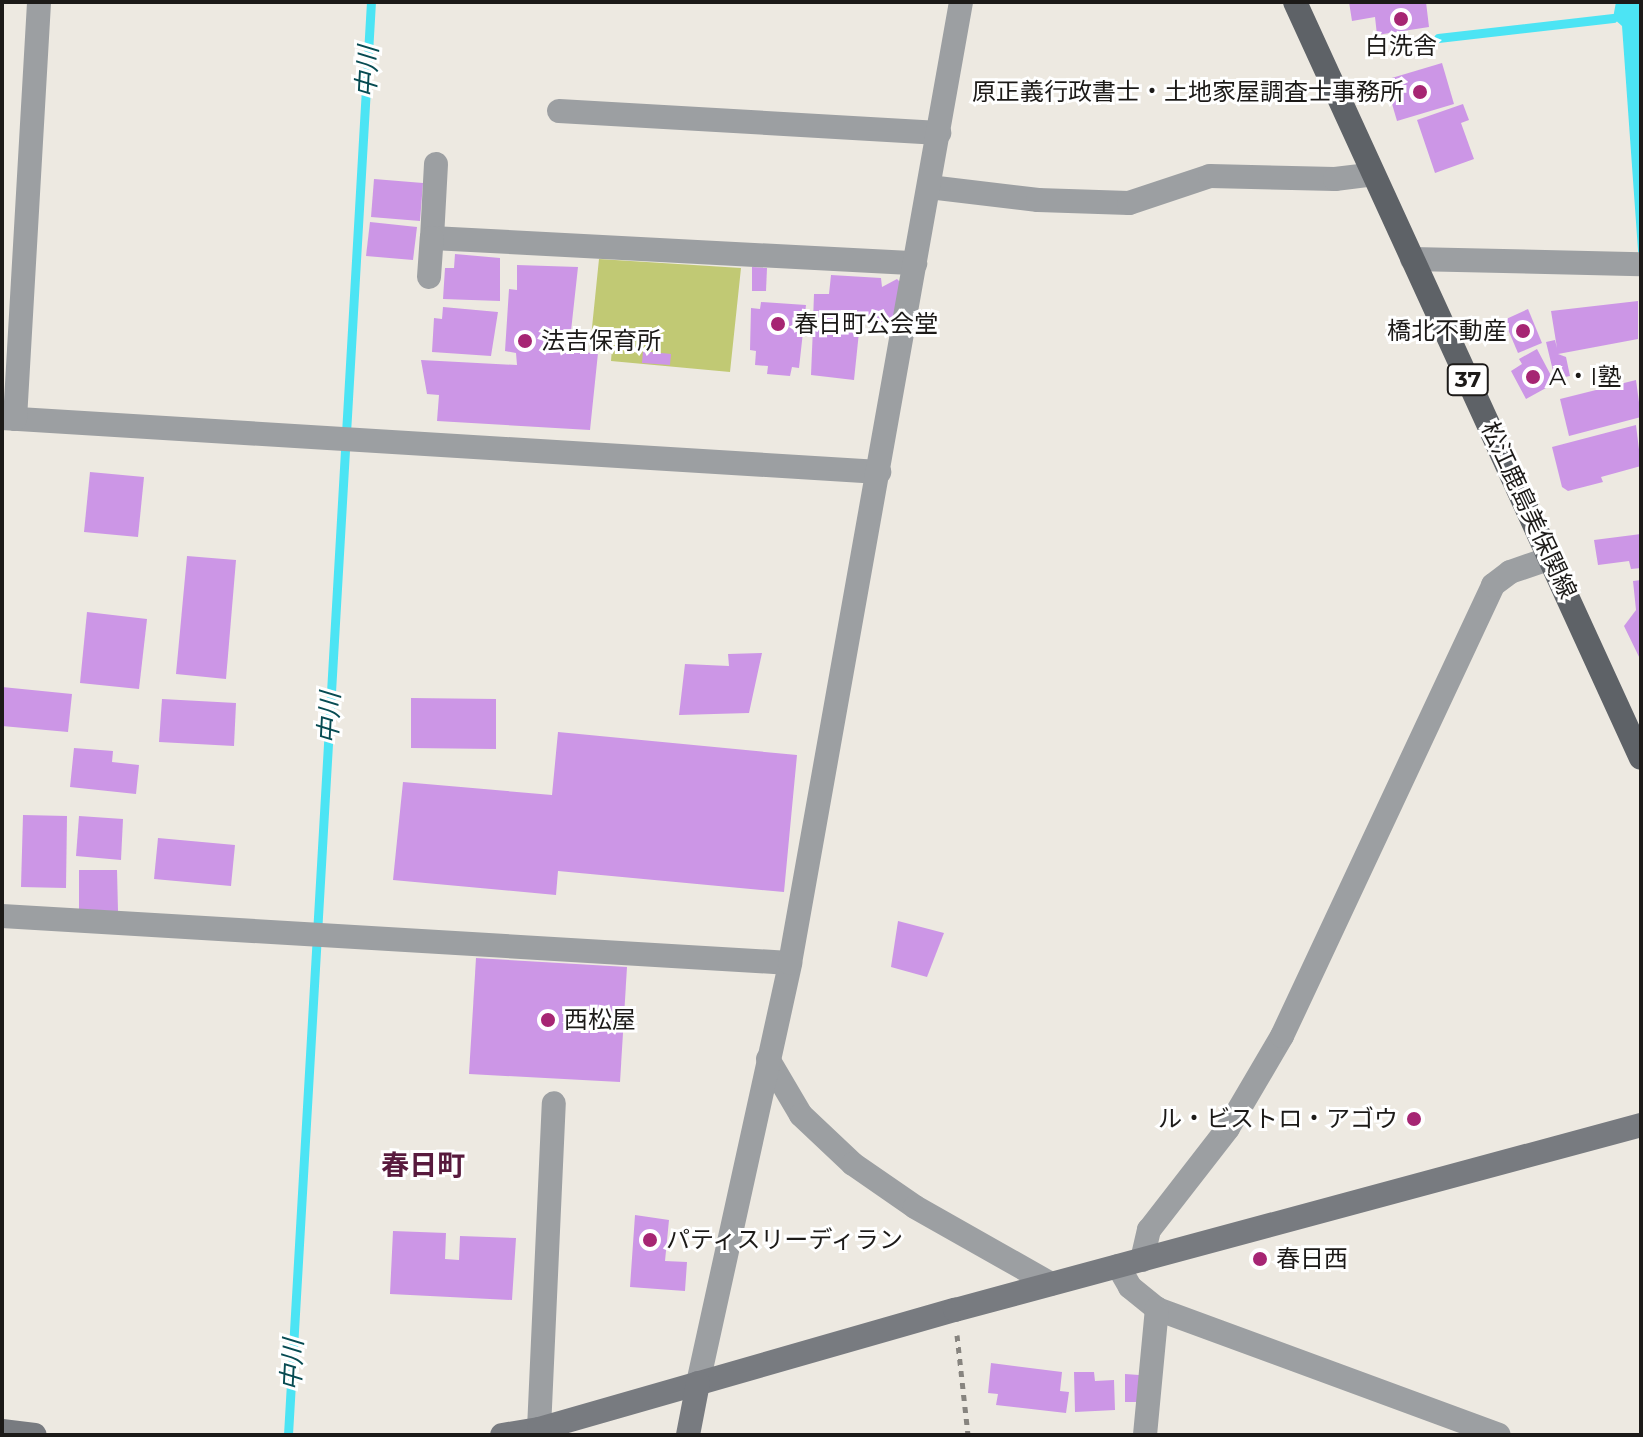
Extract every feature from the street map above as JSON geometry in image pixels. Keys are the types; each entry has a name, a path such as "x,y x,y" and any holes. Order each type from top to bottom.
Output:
{"main road":[{"name":"松江鹿島美保関線","path":"1295,2 1641,758"}],"street":[{"path":"39,2 8,419 327,436 879,472"},
{"path":"688,1435 790,963 961,2"},
{"path":"559,111 939,133"},
{"path":"429,277 436,164"},
{"path":"929,187 1038,200 1129,203 1210,176 1335,179 1373,174"},
{"path":"432,238 915,263"},
{"path":"1412,259 1638,264"},
{"path":"1142,1260 1149,1230 1228,1128 1282,1036 1493,585 1510,572 1551,558"},
{"path":"2,916 790,963"},
{"path":"768,1059 801,1115 853,1164 915,1207 1051,1284"},
{"path":"539,1429 554,1103"},
{"path":"502,1435 539,1429 955,1310 1641,1125"},
{"path":"1118,1266 1130,1287 1157,1309 1438,1424 1499,1435"},
{"path":"1145,1435 1157,1309"},
{"path":"2,1431 35,1435"}],"path":[{"path":"955,1310 968,1435"}],"green space":[{"path":"599,259 741,268 730,372 611,361 612,348 590,347"}],"water":[{"name":"中川","path":"367,2 376,2 293,1435 284,1435"},
{"path":"1616,2 1641,2 1641,292 1622,26 1613,18"}],"building":[{"name":"白洗舎","path":"1349,2 1426,2 1429,27 1377,35 1375,17 1352,21"},
{"name":"原正義行政書士・土地家屋調査士事務所","path":"1442,63 1454,104 1397,121 1385,80"},
{"path":"1463,104 1469,120 1461,123 1474,159 1435,173 1417,120"},
{"path":"374,179 423,183 420,221 371,217"},
{"path":"370,222 417,227 413,260 366,256"},
{"path":"455,254 500,258 500,301 443,299 445,268 454,268"},
{"name":"法吉保育所","path":"517,265 578,267 571,331 544,329 543,351 598,353 590,430 437,421 439,395 427,394 421,360 517,365 516,353 505,351 509,289 517,290"},
{"path":"752,267 767,268 766,291 752,291"},
{"path":"831,275 881,278 882,287 897,279 901,283 894,323 813,321 814,294 829,294"},
{"path":"1638,301 1638,339 1558,354 1566,357 1570,376 1555,379 1546,342 1555,340 1557,348 1551,311"},
{"name":"春日町公会堂","path":"761,302 806,305 799,368 792,367 790,376 767,374 768,366 755,365 756,351 750,350 751,308 760,309"},
{"path":"443,307 498,312 491,356 432,352 434,318 442,319"},
{"name":"橋北不動産","path":"1528,309 1542,343 1518,353 1504,320"},
{"path":"813,327 859,332 854,380 811,375"},
{"name":"A・I塾","path":"1537,349 1555,383 1526,399 1511,371 1522,364 1519,359"},
{"path":"643,351 671,354 670,365 642,363"},
{"path":"1636,380 1641,417 1569,436 1560,399"},
{"path":"1636,425 1641,466 1601,477 1603,482 1568,491 1562,487 1552,447"},
{"path":"90,472 144,477 138,537 84,532"},
{"path":"1641,534 1641,568 1631,569 1629,561 1598,565 1594,540"},
{"path":"187,556 236,560 226,679 176,674"},
{"path":"1641,580 1641,661 1624,626 1636,610 1633,581"},
{"path":"87,612 147,619 139,689 80,683"},
{"path":"762,653 749,713 679,715 685,664 729,666 728,654"},
{"path":"2,687 72,694 68,732 2,726"},
{"path":"411,698 496,699 496,749 411,748"},
{"path":"162,699 236,703 234,746 159,742"},
{"path":"558,732 797,755 784,892 558,871 556,895 393,880 403,782 552,795"},
{"path":"74,748 113,751 112,762 139,765 136,794 70,787"},
{"path":"23,815 67,816 66,888 21,887"},
{"path":"79,816 123,819 121,860 76,856"},
{"path":"158,838 235,845 231,886 154,879"},
{"path":"79,870 117,870 118,911 79,911"},
{"path":"898,921 944,933 927,977 891,967"},
{"name":"西松屋","path":"476,958 627,967 620,1082 469,1074"},
{"name":"パティスリーディラン","path":"635,1215 669,1220 665,1261 687,1262 685,1291 630,1287"},
{"path":"393,1231 446,1233 445,1259 459,1260 460,1236 516,1238 512,1300 390,1294"},
{"path":"991,1363 1062,1372 1060,1391 1069,1392 1066,1413 996,1405 998,1394 988,1393"},
{"path":"1074,1372 1094,1372 1095,1381 1114,1380 1115,1410 1075,1412"},
{"path":"1125,1374 1139,1375 1139,1402 1125,1402"}],"waterway":[{"path":"1438,38 1613,18"}],"place":[{"name":"白洗舎","path":"1401,19"},
{"name":"原正義行政書士・土地家屋調査士事務所","path":"1420,92"},
{"name":"春日町公会堂","path":"778,324"},
{"name":"橋北不動産","path":"1523,331"},
{"name":"法吉保育所","path":"525,341"},
{"name":"A・I塾","path":"1533,377"},
{"name":"西松屋","path":"548,1020"},
{"name":"ル・ビストロ・アゴウ","path":"1414,1119"},
{"name":"パティスリーディラン","path":"650,1240"},
{"name":"春日西","path":"1260,1259"}],"district":[{"name":"春日町","path":"423,1165"}]}
